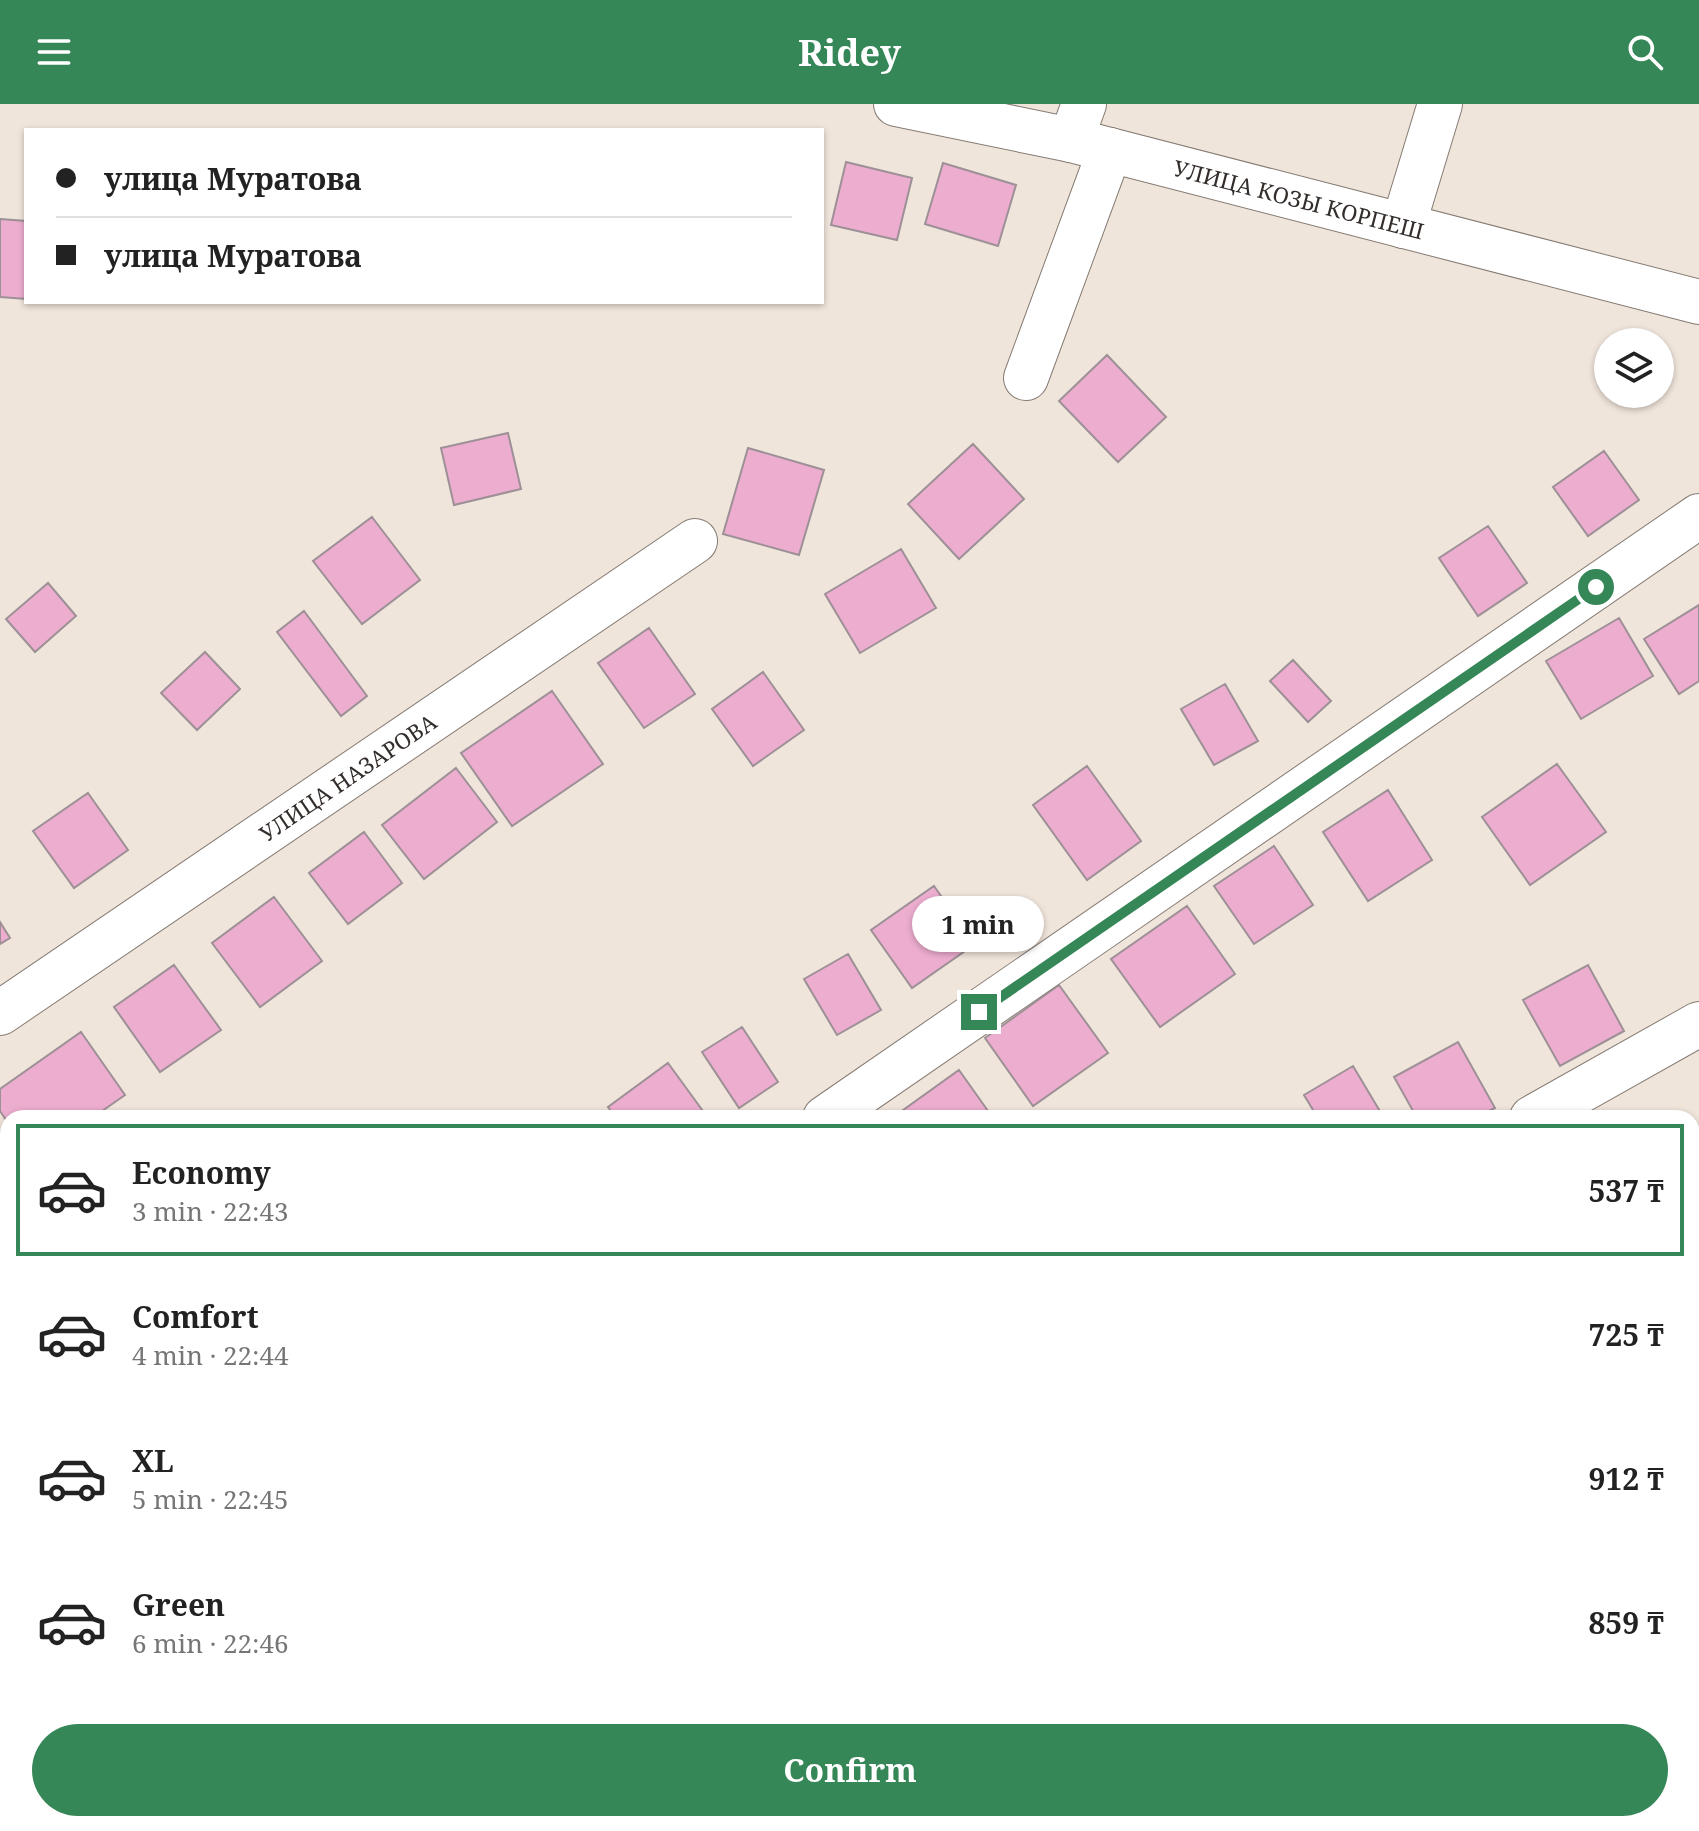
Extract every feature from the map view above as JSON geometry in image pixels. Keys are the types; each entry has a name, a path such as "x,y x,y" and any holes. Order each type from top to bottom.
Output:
{"street":[{"name":"УЛИЦА КОЗЫ КОРПЕШ","path":"896,104 1089,131 1403,226 1699,302"},
{"path":"1403,226 1440,104"},
{"path":"1026,378 1089,131"},
{"path":"837,1110 1699,516"},
{"name":"УЛИЦА НАЗАРОВА","path":"0,1013 695,541"},
{"path":"1546,1110 1699,1024"}],"building":[{"path":"846,162 912,178 897,240 831,225"},
{"path":"943,163 1016,185 998,246 925,224"},
{"path":"0,219 24,221 24,299 0,297"},
{"path":"1107,355 1166,417 1118,462 1059,401"},
{"path":"508,433 521,489 454,505 441,448"},
{"path":"973,444 1024,499 959,559 908,504"},
{"path":"748,448 824,470 799,555 723,534"},
{"path":"1604,451 1639,500 1588,536 1553,487"},
{"path":"372,517 420,580 362,624 313,561"},
{"path":"1488,526 1527,583 1478,616 1439,558"},
{"path":"901,549 936,608 860,653 825,594"},
{"path":"48,583 76,616 35,652 6,619"},
{"path":"1699,605 1699,681 1679,694 1644,639"},
{"path":"304,611 367,696 341,716 277,632"},
{"path":"1619,618 1653,676 1581,719 1546,661"},
{"path":"649,628 695,694 644,728 598,663"},
{"path":"205,652 240,689 197,730 161,693"},
{"path":"1293,660 1331,701 1308,722 1270,681"},
{"path":"763,672 804,730 753,766 712,709"},
{"path":"1225,684 1258,741 1214,765 1181,709"},
{"path":"552,691 603,764 512,826 461,753"},
{"path":"1557,764 1606,832 1530,885 1482,817"},
{"path":"1087,766 1141,841 1087,880 1033,805"},
{"path":"456,768 497,822 424,879 382,825"},
{"path":"1388,790 1432,860 1368,901 1323,832"},
{"path":"88,793 128,850 74,888 33,831"},
{"path":"364,832 402,883 348,924 309,873"},
{"path":"1274,846 1313,905 1254,944 1214,886"},
{"path":"934,886 975,944 912,988 871,930"},
{"path":"274,897 322,961 260,1007 212,943"},
{"path":"1187,906 1235,974 1160,1027 1111,959"},
{"path":"0,922 10,938 0,944"},
{"path":"848,954 881,1010 837,1035 804,979"},
{"path":"174,965 221,1030 160,1072 114,1007"},
{"path":"1588,965 1624,1031 1560,1066 1523,1000"},
{"path":"1059,985 1108,1053 1033,1106 985,1038"},
{"path":"742,1027 778,1082 739,1108 702,1052"},
{"path":"81,1032 125,1095 103,1110 0,1110 0,1089"},
{"path":"1458,1042 1495,1108 1413,1110 1394,1077"},
{"path":"668,1063 702,1110 610,1110 608,1107"},
{"path":"1353,1066 1379,1110 1313,1110 1304,1095"},
{"path":"959,1070 987,1110 903,1110"}],"route":[{"path":"979,1012 1596,587"}]}
